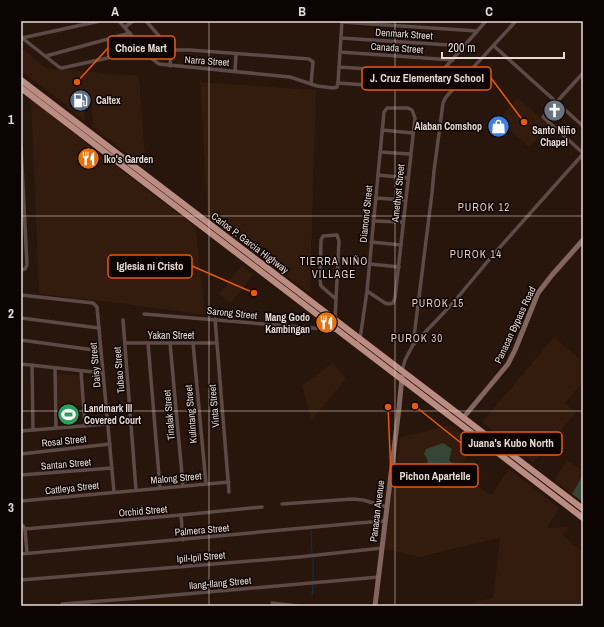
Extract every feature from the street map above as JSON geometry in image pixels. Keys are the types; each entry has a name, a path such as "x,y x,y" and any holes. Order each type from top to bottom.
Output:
{"highway":[{"name":"Carlos P. Garcia Highway","path":"21,80 335,320 338,327 360,339 402,371 432,399 487,445 583,518"},
{"name":"Carlos P. Garcia Highway","path":"21,88 338,327 356,345 402,380 463,418 583,509"},
{"path":"487,445 491,439"}],"street":[{"path":"22,38 100,21"},
{"name":"Narra Street","path":"119,21 155,62 159,64 290,77 324,87 334,88 338,83"},
{"path":"125,27 133,21"},
{"path":"146,21 170,50 170,66"},
{"path":"407,21 407,27"},
{"path":"477,31 342,22 338,83 423,89 429,86 441,74 486,21"},
{"path":"413,345 443,103 446,96 516,21"},
{"path":"46,56 130,33"},
{"path":"22,38 59,67 66,68 144,50"},
{"name":"Denmark Street","path":"341,38 465,46"},
{"path":"494,46 583,126"},
{"path":"170,50 190,50 309,59 312,61 311,84"},
{"name":"Canada Street","path":"340,52 453,60"},
{"path":"235,71 236,54"},
{"path":"339,67 441,74"},
{"path":"402,371 405,360 413,345 453,303 493,255 583,154 543,117 583,73"},
{"name":"Diamond Street","path":"356,345 360,339 367,291 382,130 384,112 387,108"},
{"name":"Amethyst Street","path":"367,291 385,303 393,303 399,267 415,118 412,110 408,108 387,108"},
{"path":"382,130 413,133"},
{"path":"21,147 27,265 25,269 21,270"},
{"path":"380,152 410,154"},
{"path":"378,175 408,178"},
{"path":"376,198 405,200"},
{"path":"373,221 403,222"},
{"path":"335,320 339,239 336,235 325,235 321,240 320,280 323,288 336,299"},
{"name":"Panacan Bypass Road","path":"463,418 508,364 538,293 583,240"},
{"path":"371,242 401,245"},
{"path":"370,264 399,267"},
{"name":"Daisy Street","path":"21,295 93,304 97,309 100,328 114,492"},
{"name":"Sarong Street","path":"144,314 338,327"},
{"path":"21,318 100,328"},
{"name":"Vinta Street","path":"215,319 229,492"},
{"name":"Tubao Street","path":"123,320 136,490"},
{"path":"21,340 101,351"},
{"name":"Yakan Street","path":"125,343 217,343"},
{"path":"148,343 160,488"},
{"name":"Tinalak Street","path":"170,343 183,486"},
{"name":"Kulintang Street","path":"193,343 206,484"},
{"path":"21,364 103,373"},
{"path":"32,365 33,430"},
{"path":"55,368 56,428"},
{"path":"81,371 84,426"},
{"name":"Panacan Avenue","path":"376,606 402,371"},
{"path":"21,431 108,424"},
{"name":"Rosal Street","path":"21,454 110,444"},
{"name":"Santan Street","path":"21,475 112,468"},
{"name":"Malong Street","path":"125,490 228,482"},
{"name":"Cattleya Street","path":"21,501 125,490"},
{"path":"282,504 352,499 363,500 387,507"},
{"name":"Orchid Street","path":"25,529 262,507"},
{"path":"182,515 184,540"},
{"name":"Palmera Street","path":"21,554 184,540 358,522 385,522"},
{"path":"21,524 25,529 27,553"},
{"name":"Ipil-Ipil Street","path":"21,580 299,557 382,548"},
{"name":"Ilang-Ilang Street","path":"62,604 379,577"},
{"path":"272,603 298,606"}],"shaded area":[{"path":"21,48 46,68 139,76 146,169 93,127 91,99 85,112 85,122 62,102 21,71"},
{"path":"200,82 316,90 310,293 208,219"},
{"path":"518,98 549,125 529,147 499,120"},
{"path":"31,99 96,151 196,227 205,315 39,294"},
{"path":"242,265 253,275 231,303 219,294"},
{"path":"554,337 583,362 583,382 565,403 576,413 533,462 482,422"},
{"path":"333,363 346,379 311,420 302,385"},
{"path":"56,374 80,375 82,406 58,408"},
{"path":"451,425 476,444 457,471 491,495 509,469 559,508 547,528 569,527 562,535 583,552 583,606 456,606 493,598 500,538 419,557 384,549 400,437"},
{"path":"567,460 583,471 583,502 554,481"}],"green space":[{"path":"443,443 452,449 449,460 454,465 454,468 441,469 439,464 436,463 433,467 428,467 427,459 424,454 426,449"},
{"path":"583,475 583,502 572,494"}],"waterway":[{"path":"311,530 312,554"},
{"path":"313,558 313,581"},
{"path":"312,595 313,585"}],"place":[{"name":"Choice Mart","path":"77,82"},
{"name":"Caltex","path":"81,100"},
{"name":"Santo Niño Chapel","path":"554,110"},
{"name":"J. Cruz Elementary School","path":"524,122"},
{"name":"Alaban Comshop","path":"498,126"},
{"name":"Iko's Garden","path":"88,159"},
{"name":"Iglesia ni Cristo","path":"254,293"},
{"name":"Mang Godo Kambingan","path":"326,323"},
{"name":"Juana's Kubo North","path":"415,406"},
{"name":"Pichon Apartelle","path":"388,407"},
{"name":"Landmark III Covered Court","path":"69,414"}],"district":[{"name":"PUROK 12","path":"484,207"},
{"name":"PUROK 14","path":"476,254"},
{"name":"TIERRA NIÑO VILLAGE","path":"334,267"},
{"name":"PUROK 15","path":"438,303"},
{"name":"PUROK 30","path":"417,338"}]}
